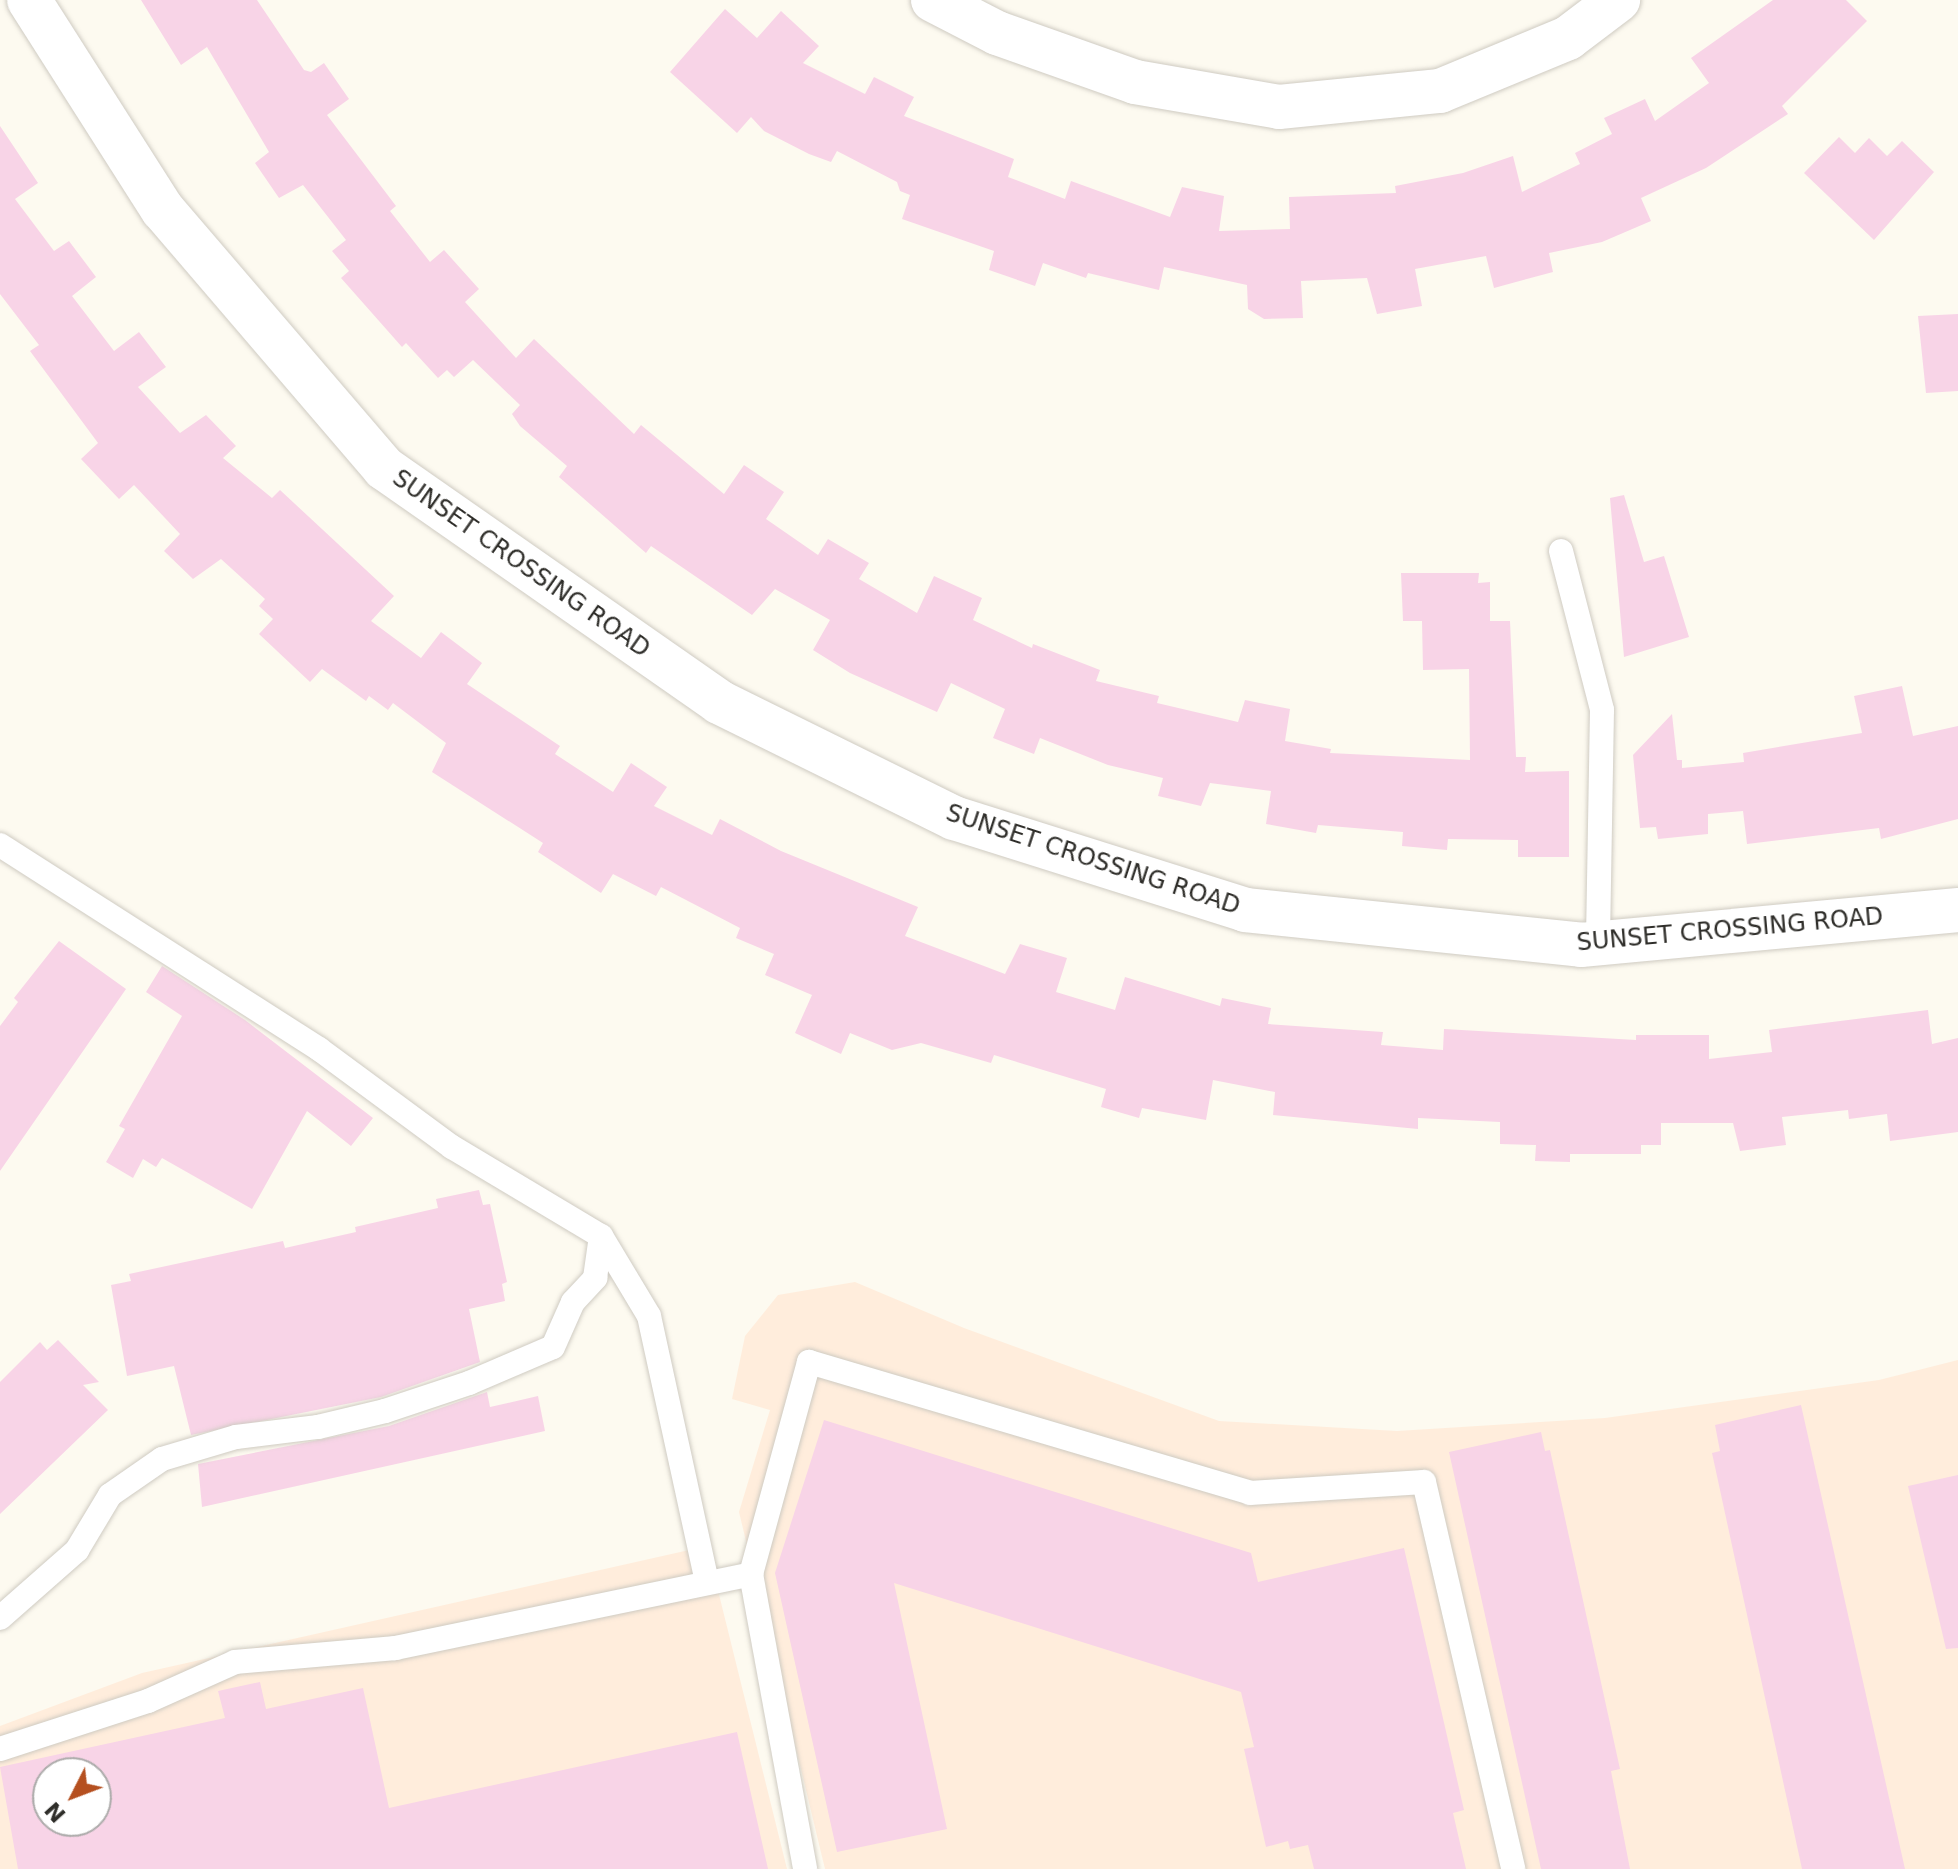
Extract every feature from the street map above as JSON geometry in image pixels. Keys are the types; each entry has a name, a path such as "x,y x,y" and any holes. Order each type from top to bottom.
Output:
{"street":[{"name":"SUNSET CROSSING ROAD","path":"29,0 163,210 384,468 719,702 954,818 1245,910 1598,943 1958,910"},
{"path":"933,0 997,33 1135,82 1279,107 1440,91 1568,38 1618,0"}],"lane":[{"path":"1561,551 1602,710 1598,943"},
{"path":"0,845 319,1049 452,1147 601,1236 649,1316 707,1583"},
{"path":"0,1618 77,1550 110,1495 162,1459 236,1437 318,1427 385,1411 469,1383 553,1347 573,1302 595,1278 601,1236"},
{"path":"805,1869 751,1574 809,1362 1250,1493 1424,1482 1513,1869"},
{"path":"0,1749 148,1701 235,1662 395,1648 751,1574"}],"shaded area":[{"path":"855,1282 964,1328 1219,1421 1397,1431 1605,1418 1879,1380 1958,1360 1958,1869 825,1869 739,1512 770,1410 732,1399 745,1336 778,1295"},
{"path":"707,1546 787,1869 0,1869 0,1726 142,1673"}],"building":[{"path":"141,0 257,0 304,70 311,72 324,63 349,99 327,115 396,206 390,211 430,262 444,250 479,289 465,302 516,358 534,339 634,434 641,425 724,494 744,465 784,492 766,519 818,555 828,539 869,563 859,579 917,613 934,576 982,598 973,620 1032,648 1033,644 1100,670 1096,681 1159,696 1157,703 1238,722 1245,700 1290,709 1285,741 1331,749 1330,753 1470,760 1469,669 1423,670 1422,621 1403,621 1401,573 1479,573 1478,583 1490,582 1490,621 1510,621 1516,757 1526,757 1525,772 1569,771 1569,857 1518,857 1518,840 1448,839 1447,850 1402,846 1403,832 1318,825 1316,833 1266,824 1271,791 1210,783 1201,806 1158,796 1163,778 1108,765 1040,738 1034,754 993,738 1005,709 951,683 937,712 850,673 813,650 830,620 775,589 752,615 651,546 646,553 559,477 567,466 520,426 512,414 520,405 473,360 454,377 447,370 438,378 406,343 402,347 341,278 349,271 332,251 346,240 303,185 279,198 255,163 269,152 207,47 181,65"},
{"path":"1773,0 1846,0 1867,21 1782,106 1788,114 1706,168 1641,198 1651,221 1602,242 1549,253 1553,272 1494,288 1486,256 1415,269 1422,306 1377,314 1367,278 1301,281 1303,318 1264,319 1248,309 1247,285 1164,267 1159,290 1088,273 1086,278 1043,263 1035,286 989,270 994,251 902,219 910,195 900,191 897,182 837,151 831,162 809,154 764,131 751,117 737,133 670,72 725,9 757,38 781,11 819,46 803,63 865,94 874,77 914,97 904,116 1014,159 1008,177 1065,199 1071,181 1170,217 1182,187 1224,196 1219,231 1290,229 1289,197 1396,193 1395,186 1463,173 1513,156 1522,192 1580,164 1575,153 1612,134 1604,118 1645,99 1655,121 1709,83 1691,58"},
{"path":"0,126 38,183 15,199 54,251 69,241 96,277 72,296 114,351 139,332 166,367 138,387 180,433 206,415 236,446 223,458 272,498 280,490 394,596 371,621 421,658 441,632 482,663 467,684 560,746 555,754 613,792 631,763 667,787 654,806 712,835 720,819 781,851 918,907 905,936 1005,974 1020,944 1067,958 1056,992 1115,1010 1125,977 1220,1006 1222,998 1271,1008 1268,1024 1383,1032 1381,1045 1443,1050 1444,1029 1636,1040 1636,1035 1709,1035 1709,1059 1772,1052 1769,1030 1928,1010 1932,1044 1958,1038 1958,1132 1890,1141 1887,1114 1849,1119 1848,1110 1782,1117 1786,1145 1740,1151 1733,1123 1661,1123 1661,1145 1641,1145 1641,1154 1570,1154 1570,1162 1535,1161 1536,1145 1500,1144 1500,1122 1418,1118 1418,1129 1273,1115 1275,1092 1213,1080 1206,1120 1142,1108 1139,1118 1101,1107 1106,1089 994,1055 991,1063 921,1043 892,1050 850,1033 841,1054 795,1033 812,995 765,975 774,954 736,938 740,928 661,887 656,896 613,874 601,893 538,852 543,843 432,772 446,743 393,703 388,710 369,696 366,701 322,669 310,682 259,634 273,619 259,606 265,599 221,559 193,579 164,551 180,534 134,485 119,499 81,459 98,443 30,351 39,345 0,294"},
{"path":"1839,137 1855,153 1869,138 1887,156 1902,141 1934,172 1874,240 1804,173"},
{"path":"1958,314 1958,391 1926,393 1918,316"},
{"path":"1624,495 1644,562 1664,556 1689,637 1624,657 1610,498"},
{"path":"1902,686 1913,736 1958,726 1958,819 1881,839 1879,828 1747,844 1743,811 1708,814 1708,834 1658,839 1656,827 1640,828 1633,755 1672,714 1677,760 1682,760 1682,768 1744,762 1743,753 1862,733 1854,696"},
{"path":"59,941 126,989 0,1171 0,1026 18,1002 14,998"},
{"path":"162,966 245,1020 373,1118 351,1146 307,1111 252,1209 162,1158 156,1167 143,1159 133,1178 106,1162 125,1129 119,1126 182,1016 146,992"},
{"path":"479,1190 483,1205 490,1204 507,1282 502,1284 505,1301 469,1309 480,1362 381,1397 191,1435 174,1366 127,1376 111,1285 131,1281 129,1274 283,1241 285,1248 356,1232 355,1227 438,1208 436,1199"},
{"path":"58,1340 99,1382 83,1385 108,1410 0,1514 0,1382 40,1342 47,1350"},
{"path":"487,1392 490,1407 538,1396 545,1431 202,1507 198,1464 389,1426"},
{"path":"1801,1405 1905,1869 1802,1869 1712,1453 1720,1451 1715,1425"},
{"path":"824,1420 1251,1553 1258,1582 1404,1548 1464,1810 1453,1813 1466,1869 1314,1869 1308,1845 1290,1849 1288,1841 1266,1847 1244,1749 1254,1747 1241,1692 894,1583 947,1829 837,1852 775,1573"},
{"path":"1541,1432 1545,1451 1550,1450 1620,1769 1611,1771 1630,1869 1541,1869 1449,1452"},
{"path":"1958,1475 1958,1648 1946,1649 1908,1486"},
{"path":"260,1682 266,1709 363,1688 389,1808 737,1732 768,1869 18,1869 0,1767 32,1760 32,1837 112,1837 112,1757 46,1757 225,1718 218,1691"}]}
